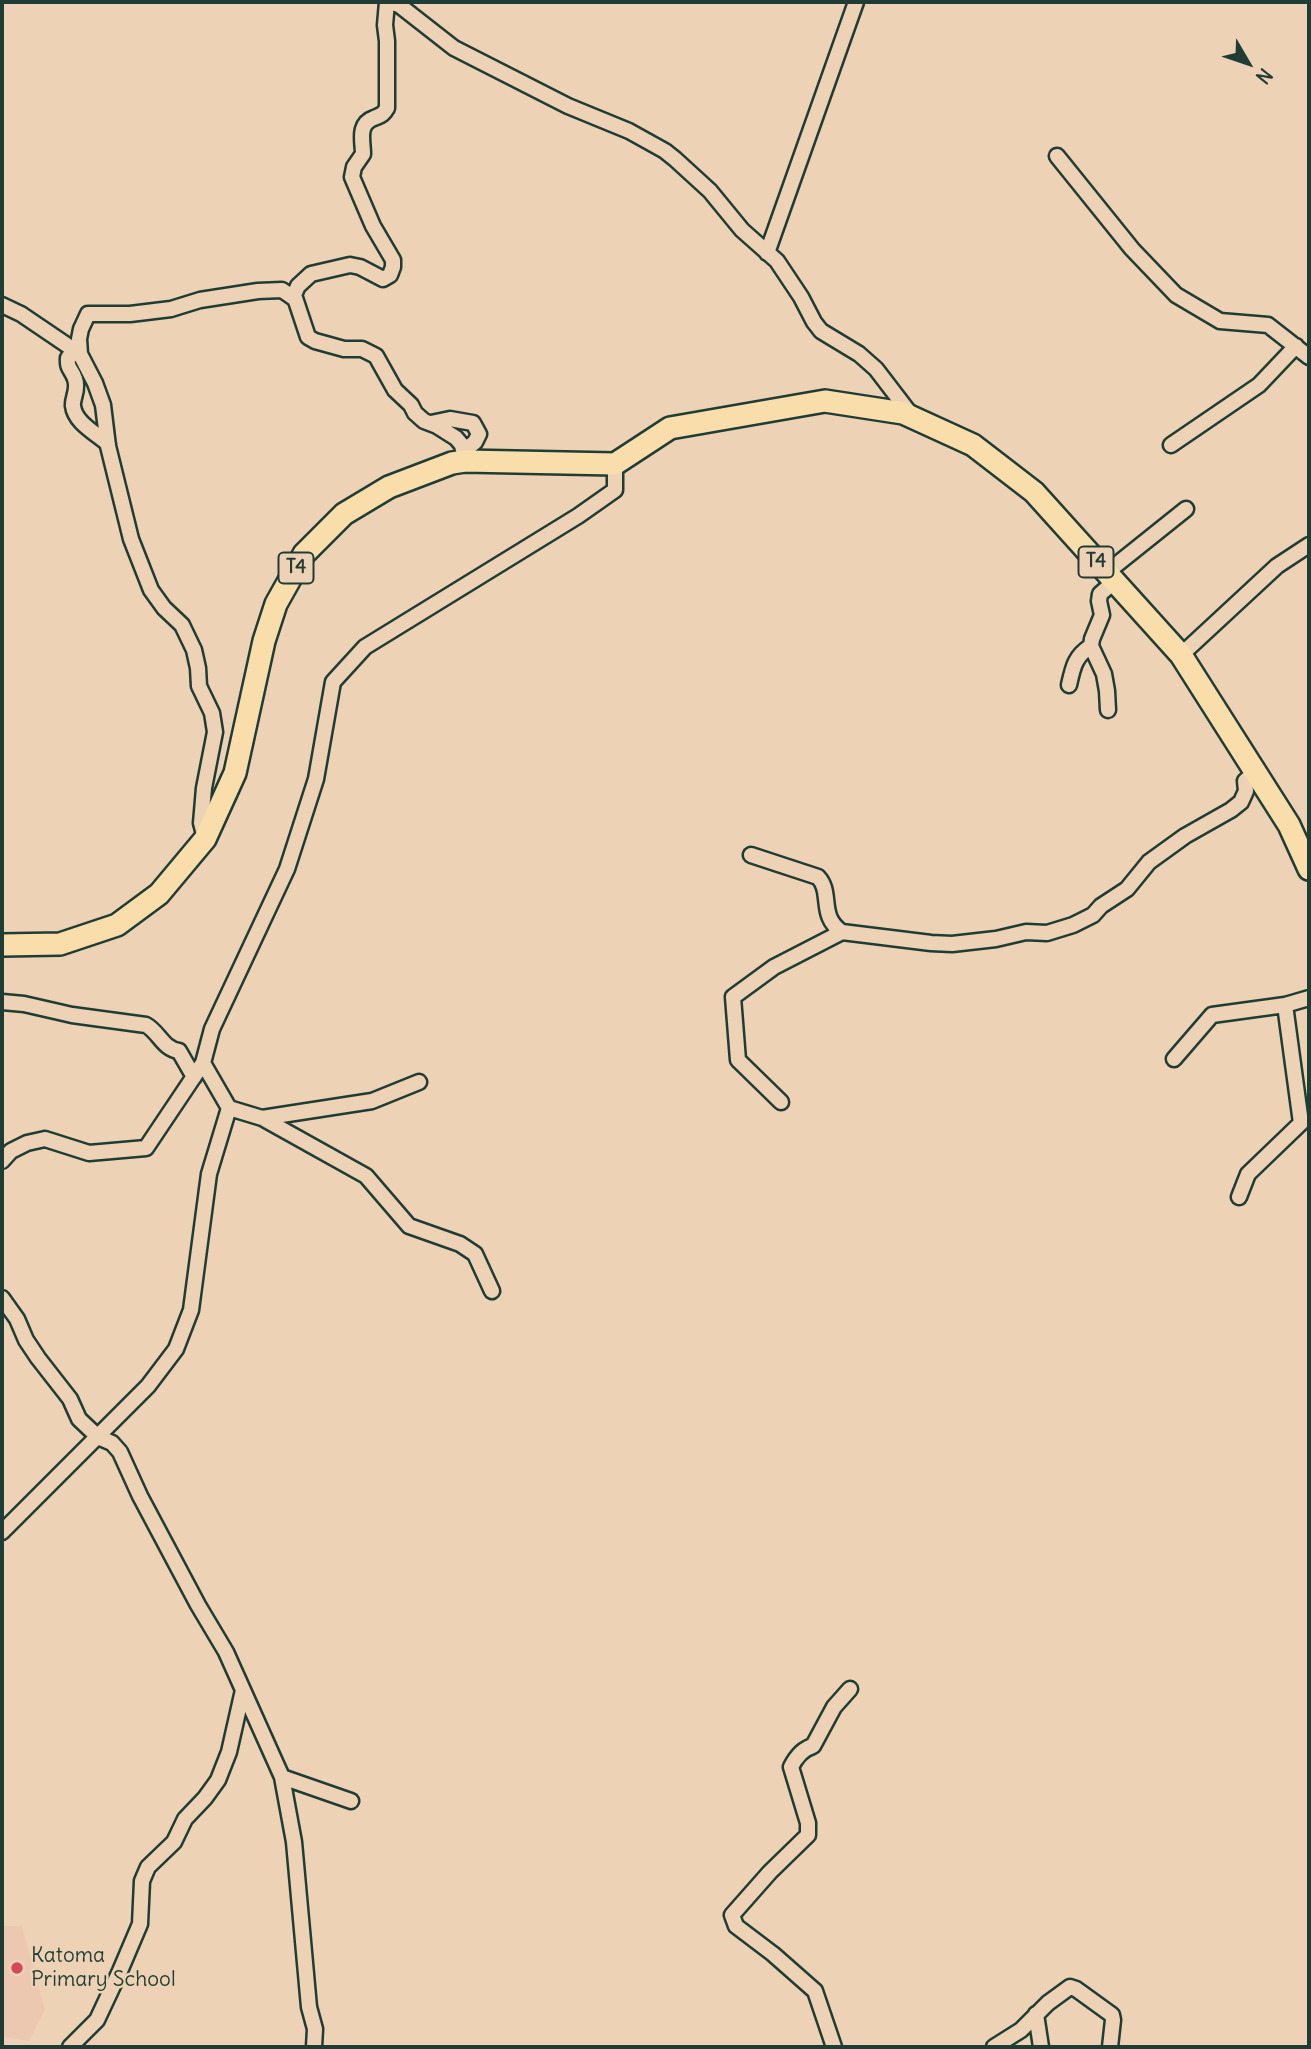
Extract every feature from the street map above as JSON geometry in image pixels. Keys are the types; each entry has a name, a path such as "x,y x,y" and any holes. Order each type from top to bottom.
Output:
{"highway":[{"name":"T4","path":"2,945 60,944 117,925 159,894 205,839 235,773 264,641 276,604 304,554 344,514 389,487 464,456 614,464 670,428 825,401 903,412 973,445 1034,492 1181,655 1304,845 1309,869"}],"street":[{"path":"464,456 463,445 456,438 419,416 398,394 373,354 362,349 344,349 308,337 294,295 299,286 314,272 350,265 360,267 379,278 387,278 393,267 393,260 357,191 352,172 363,154 362,136 365,124 382,115 387,108 385,25 389,2 399,5 459,51 586,114 629,131 665,151 710,191 742,230 777,261 821,331 859,354 876,369 913,417"},
{"path":"767,253 856,2"},
{"path":"1057,156 1132,249 1176,295 1220,321 1268,325 1309,357"},
{"path":"205,839 201,823 215,732 212,713 199,686 194,650 182,625 164,608 151,590 131,538 108,444 103,405 80,354 79,339 88,314 159,311 200,300 258,291 282,290 295,299"},
{"path":"2,305 21,314 80,354"},
{"path":"1171,445 1259,385 1296,346"},
{"path":"80,354 71,354 68,358 77,394 72,403 73,410 83,423 108,444"},
{"path":"431,423 450,419 473,423 479,434 464,456"},
{"path":"5,1153 27,1143 45,1139 89,1153 146,1148 203,1063 212,1029 287,869 316,779 333,682 365,647 568,522 615,489 614,464"},
{"path":"1108,710 1104,674 1091,646 1102,615 1100,594 1110,577 1186,509"},
{"path":"1181,655 1277,566 1309,545"},
{"path":"1069,685 1074,662 1091,646"},
{"path":"751,855 818,877 824,886 828,916 842,932 952,944 996,939 1026,932 1047,933 1093,915 1127,888 1149,862 1185,836 1231,810 1241,802 1246,792 1245,781 1255,772"},
{"path":"781,1102 738,1060 733,997 774,967 842,932"},
{"path":"1174,1059 1212,1015 1284,1005 1309,998"},
{"path":"2,1002 150,1027 167,1047 179,1051 194,1077"},
{"path":"1239,1197 1248,1174 1301,1123 1284,1005"},
{"path":"203,1063 229,1108 262,1118 366,1177 409,1226 460,1244 475,1254 492,1291"},
{"path":"262,1118 372,1101 419,1082"},
{"path":"2,1532 148,1386 176,1349 191,1310 209,1174 229,1108"},
{"path":"2,1298 38,1358 70,1399 79,1419 98,1437 112,1443 120,1452 140,1496 226,1652 282,1777 294,1843 309,2007 315,2029 314,2047"},
{"path":"834,2047 815,1992 773,1954 736,1926 732,1915 808,1835 808,1823 791,1767 806,1748 813,1746 834,1707 850,1689"},
{"path":"70,2047 97,2020 141,1924 142,1881 148,1867 174,1842 185,1819 218,1780 229,1752 243,1690"},
{"path":"282,1777 351,1801"},
{"path":"994,2047 1021,2030 1036,2014 1070,1987 1112,2015 1110,2047"},
{"path":"1036,2014 1041,2047"}],"shaded area":[{"name":"Katoma Primary School","path":"2,1926 22,1926 45,2010 29,2041 2,2037"}],"place":[{"name":"Katoma Primary School","path":"17,1968"}]}
